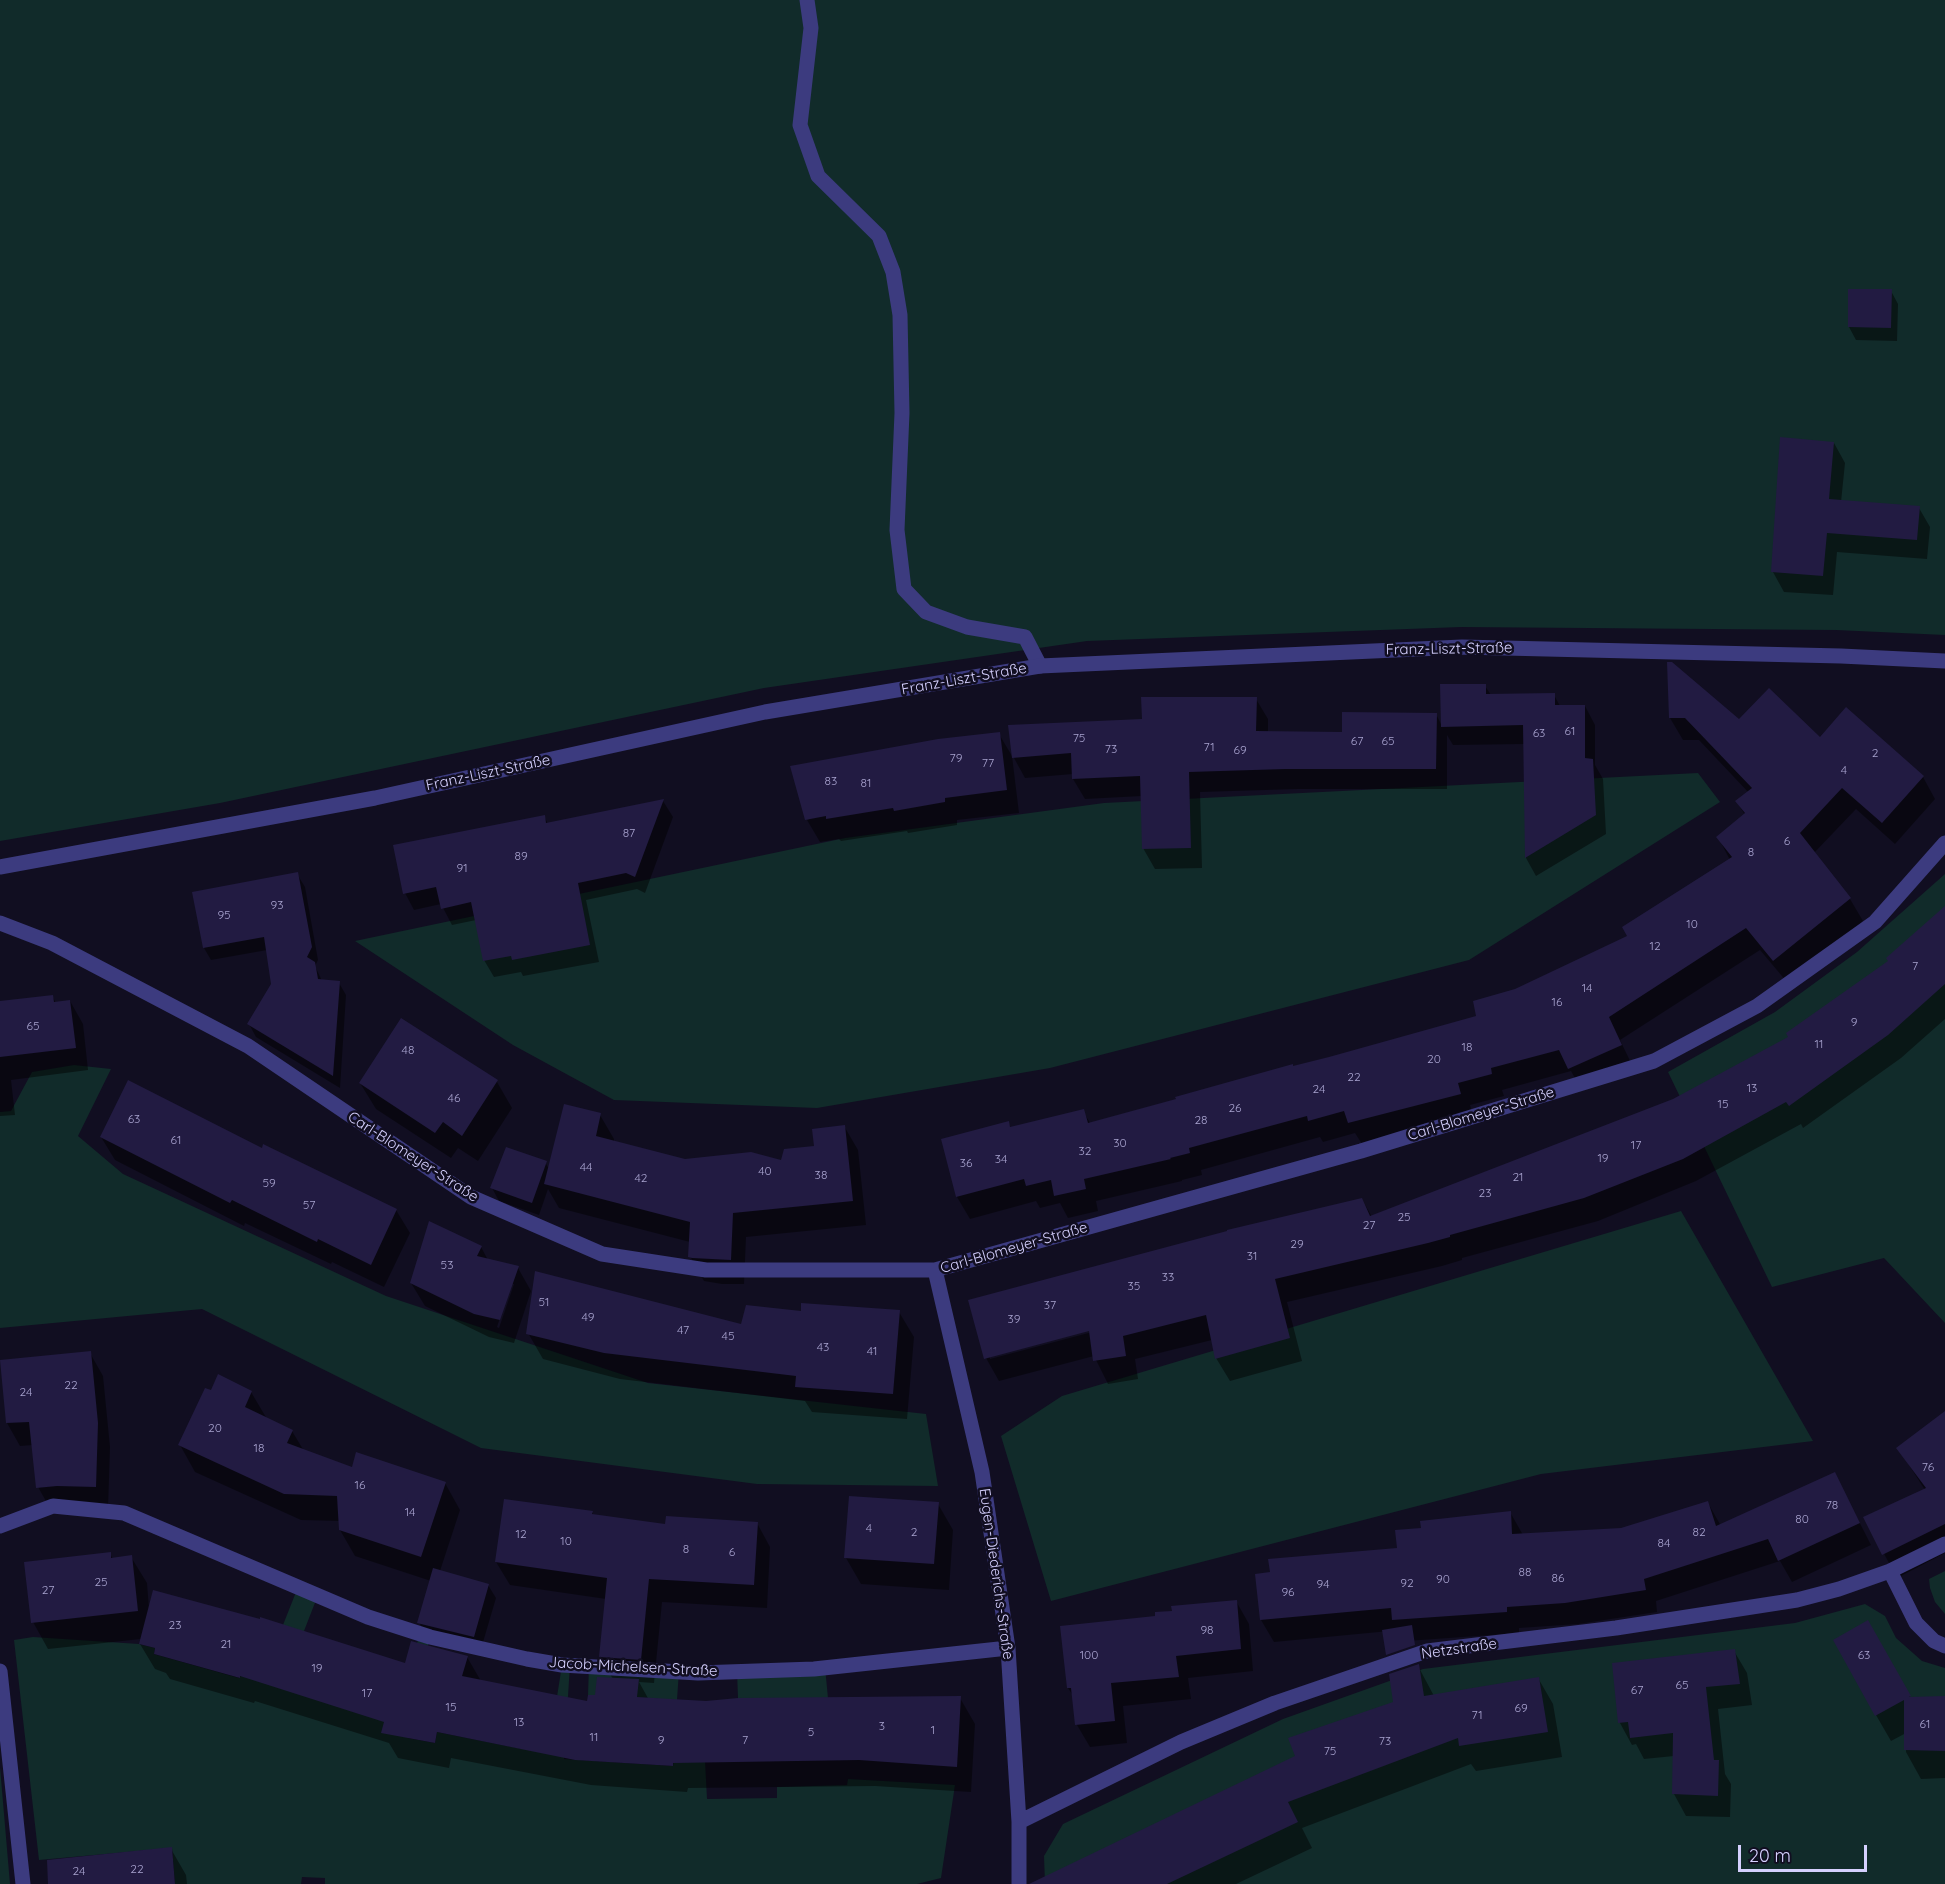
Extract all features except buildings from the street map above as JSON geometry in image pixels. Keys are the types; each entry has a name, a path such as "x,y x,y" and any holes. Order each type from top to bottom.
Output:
{"street":[{"path":"807,0 810,28 800,125 818,176 879,236 893,272 900,315 902,413 897,530 904,589 926,612 967,627 1026,637 1040,666"},
{"name":"Franz-Liszt-Straße","path":"0,867 375,798 765,712 1040,666 1462,647 1841,656 1945,661"},
{"name":"Carl-Blomeyer-Straße","path":"0,923 52,943 248,1046 471,1197 602,1254 706,1270 934,1270 1361,1151 1654,1061 1757,1006 1875,922 1945,843"},
{"name":"Eugen-Diederichs-Straße","path":"934,1270 982,1472 1008,1648 1019,1822 1019,1884"},
{"name":"Jacob-Michelsen-Straße","path":"0,1526 53,1506 124,1513 379,1620 430,1637 562,1665 698,1672 814,1669 1008,1648"},
{"name":"Netzstraße","path":"1019,1822 1181,1742 1275,1703 1427,1651 1605,1629 1797,1600 1839,1589 1890,1571 1945,1544"},
{"path":"1890,1571 1916,1623 1934,1641 1945,1646"},
{"path":"0,1671 23,1884"}],"green space":[{"path":"0,0 1945,0 1945,635 1836,630 1461,627 1087,641 764,688 220,803 0,841"},
{"path":"1698,773 1720,802 1469,960 1050,1068 817,1108 614,1100 513,1045 355,941 845,838 1104,803"},
{"path":"1945,874 1945,1323 1884,1258 1772,1287 1668,1072 1775,1012 1857,952"},
{"path":"74,1065 111,1069 78,1136 123,1174 386,1296 648,1383 926,1414 938,1486 757,1484 481,1448 202,1309 0,1328 0,1112 11,1111 32,1072"},
{"path":"1681,1211 1813,1441 1541,1474 1051,1601 1001,1436 1062,1396"},
{"path":"1945,1571 1945,1614 1935,1602 1929,1579"},
{"path":"298,1587 318,1595 304,1631 404,1682 420,1634 430,1637 408,1738 435,1743 437,1732 523,1749 556,1703 562,1665 570,1665 564,1759 673,1766 674,1758 705,1760 707,1799 777,1798 777,1787 847,1785 848,1779 955,1785 941,1878 917,1884 325,1884 325,1878 302,1877 301,1884 175,1884 172,1848 39,1860 14,1640 33,1637 139,1644 155,1648 154,1654 239,1678 281,1630"},
{"path":"1865,1604 1885,1616 1896,1638 1922,1661 1945,1668 1945,1884 1045,1884 1044,1856 1063,1824 1283,1719 1423,1669 1795,1623"},
{"path":"589,1666 679,1671 677,1700 588,1695"},
{"path":"825,1667 828,1698 738,1698 737,1671"},
{"path":"0,1767 10,1884 0,1884"}]}
